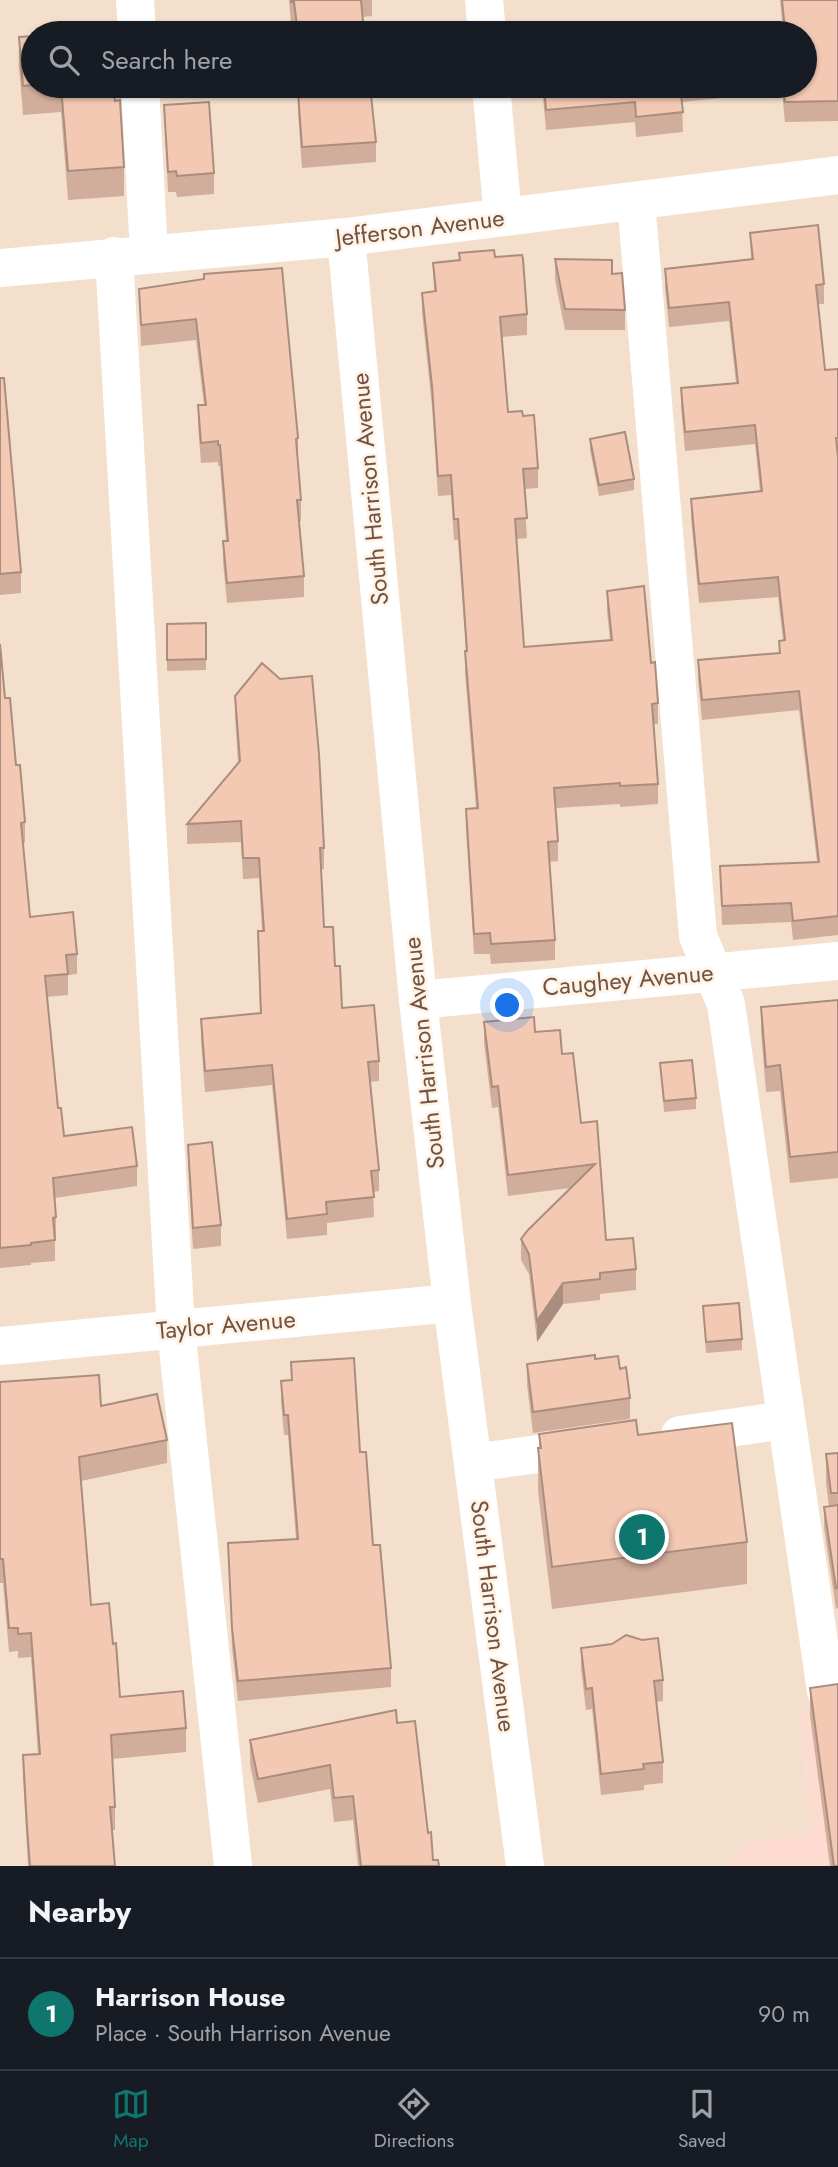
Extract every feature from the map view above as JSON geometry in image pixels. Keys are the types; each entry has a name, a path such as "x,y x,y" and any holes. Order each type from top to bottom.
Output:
{"street":[{"path":"135,0 136,21"},
{"path":"484,0 485,21"},
{"path":"139,98 131,255 176,1329 233,1866"},
{"path":"492,98 503,218"},
{"name":"Jefferson Avenue","path":"0,268 346,237 838,175"},
{"path":"636,201 698,936 726,1004 825,1691"},
{"name":"South Harrison Avenue","path":"346,237 418,1000 452,1303 525,1866"},
{"name":"Caughey Avenue","path":"418,1000 838,961"},
{"name":"Taylor Avenue","path":"0,1346 452,1303"},
{"path":"473,1463 786,1420"}],"shaded area":[{"path":"0,0 838,0 838,1707 800,1713 813,1834 745,1844 725,1866 0,1866"},
{"path":"838,1707 838,1866 725,1866 745,1844 813,1834 800,1712"}],"building":[{"path":"361,0 363,21 296,21 294,2 291,2"},
{"path":"782,0 838,0 838,101 785,102 784,98 817,98 817,21 784,21"},
{"path":"62,98 120,100 124,167 68,171"},
{"path":"298,98 371,98 376,142 302,147"},
{"path":"545,98 681,98 683,112 636,117 635,102 546,110"},
{"path":"209,102 214,173 177,176 176,171 168,172 164,105"},
{"path":"818,225 824,284 816,285 825,370 838,369 838,916 793,921 791,903 722,906 720,866 819,862 799,691 702,700 698,660 780,653 779,641 785,640 778,577 699,584 691,499 762,491 755,425 685,432 681,388 738,383 729,302 669,308 665,269 753,259 750,233"},
{"path":"494,250 495,257 522,255 523,259 527,314 500,317 508,412 522,411 523,416 534,415 538,468 523,469 527,518 515,519 524,647 612,640 607,591 644,586 651,663 655,662 658,703 652,704 658,784 620,786 620,783 554,788 558,841 548,842 555,940 491,944 490,933 474,934 466,809 478,808 465,651 458,519 454,519 451,475 438,476 422,293 436,291 433,263 460,260 459,253"},
{"path":"555,259 612,260 612,274 622,273 625,310 565,309"},
{"path":"282,268 298,438 301,500 297,500 304,576 227,583 223,541 228,541 220,445 218,441 201,443 198,405 206,405 196,319 141,325 139,289 204,279 204,274"},
{"path":"0,378 4,378 21,572 0,574"},
{"path":"625,432 634,479 599,485 590,439"},
{"path":"206,623 206,659 167,660 167,624"},
{"path":"0,644 5,698 10,698 16,765 20,765 25,822 21,823 30,917 73,912 77,954 66,955 68,974 45,976 58,1108 61,1108 64,1136 132,1127 137,1166 53,1178 55,1240 0,1248"},
{"path":"262,663 280,679 312,676 324,848 320,848 324,927 333,927 335,966 340,966 342,1008 374,1005 379,1061 368,1062 379,1170 371,1171 374,1197 326,1202 327,1214 287,1219 272,1065 205,1071 201,1019 261,1013 258,931 264,931 259,858 243,858 241,821 187,824 240,761 235,696"},
{"path":"838,1000 838,1152 790,1157 780,1065 766,1067 761,1007"},
{"path":"534,1017 535,1032 560,1030 562,1054 573,1053 581,1123 597,1121 606,1240 633,1238 636,1269 600,1273 600,1279 563,1283 537,1321 529,1254 521,1239 595,1164 508,1175 498,1086 492,1087 484,1022"},
{"path":"692,1060 696,1098 664,1101 660,1063"},
{"path":"212,1142 221,1225 193,1228 188,1145"},
{"path":"739,1303 742,1339 706,1342 703,1306"},
{"path":"595,1355 595,1359 618,1356 620,1369 626,1367 630,1398 533,1412 527,1364"},
{"path":"354,1358 360,1452 366,1452 373,1545 380,1545 391,1668 238,1681 232,1628 228,1543 298,1539 288,1415 284,1415 281,1381 292,1380 291,1362"},
{"path":"99,1375 101,1406 157,1394 167,1440 79,1457 91,1605 109,1603 113,1644 116,1643 120,1697 183,1691 186,1728 111,1735 115,1807 110,1807 115,1866 30,1866 23,1755 40,1754 31,1633 18,1634 18,1628 9,1628 3,1559 0,1559 0,1382"},
{"path":"636,1420 638,1435 732,1423 747,1542 552,1567 538,1448 541,1448 539,1434"},
{"path":"838,1453 838,1493 831,1493 826,1454"},
{"path":"838,1505 838,1587 836,1588 824,1507"},
{"path":"626,1635 642,1640 658,1638 663,1680 654,1681 663,1762 643,1764 644,1769 601,1774 592,1688 586,1689 581,1648 612,1644"},
{"path":"838,1684 838,1866 834,1866 810,1688"},
{"path":"396,1710 397,1723 415,1721 428,1833 431,1832 433,1860 438,1860 439,1866 361,1866 353,1796 334,1798 330,1765 258,1779 250,1740"}],"place":[{"name":"Harrison House","path":"642,1537"}]}
